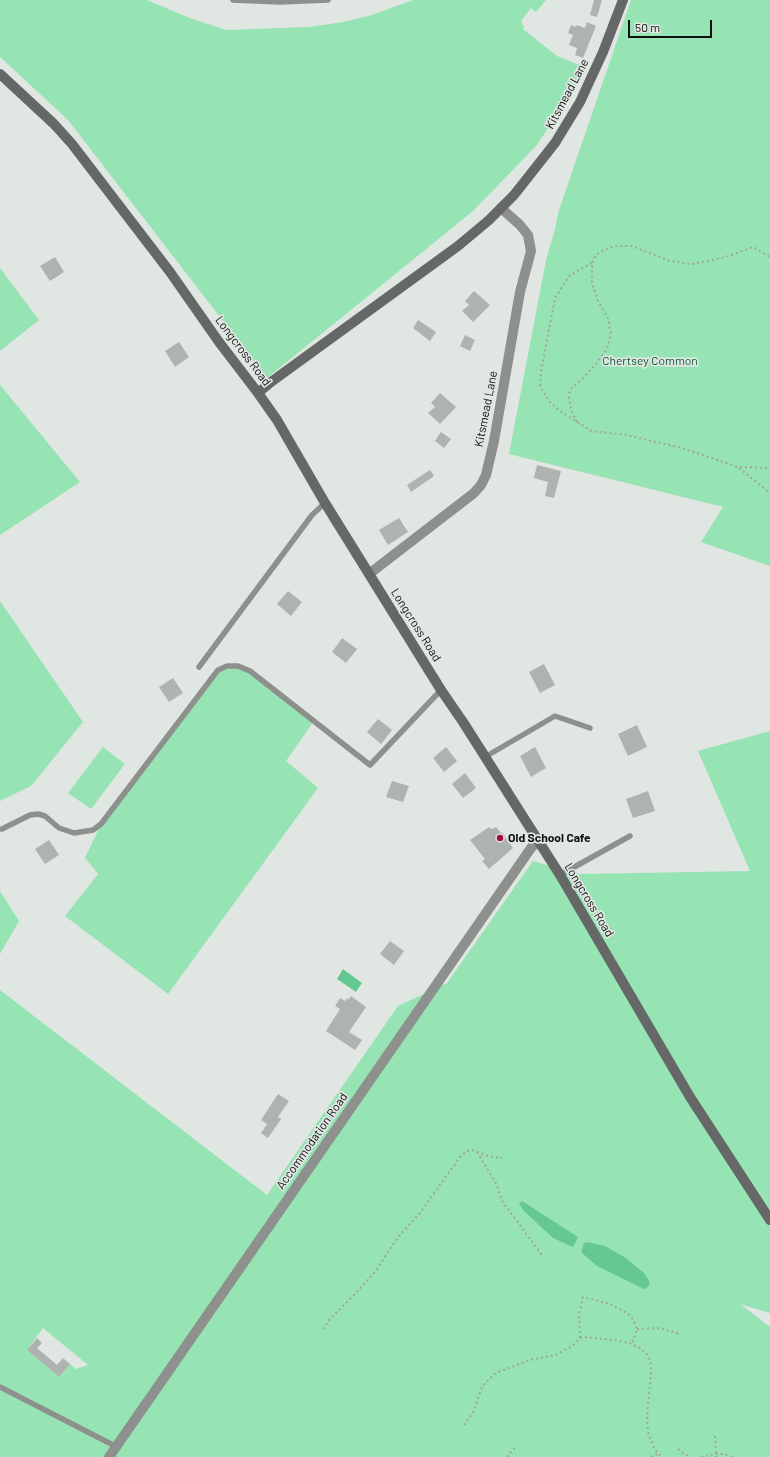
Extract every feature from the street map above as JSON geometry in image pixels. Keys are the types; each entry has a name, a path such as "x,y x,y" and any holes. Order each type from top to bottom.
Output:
{"main road":[{"name":"Kitsmead Lane","path":"258,393 458,246 489,220 514,195 555,143 580,102 603,52 623,0"},
{"name":"Longcross Road","path":"0,74 54,124 72,144 170,272 219,342 258,393 293,446 325,503 441,690 560,875 690,1097 770,1220"}],"street":[{"name":"Kitsmead Lane","path":"369,574 474,493 481,485 486,475 494,441 520,292 531,251 528,235 520,225 501,208"},
{"name":"Accommodation Road","path":"109,1457 531,848 538,842"}],"lane":[{"path":"233,0 280,2 328,0"},
{"path":"199,667 312,515 325,503"},
{"path":"2,829 30,814 38,814 45,816 59,828 74,833 93,830 101,824 218,670 227,666 238,666 250,671 370,765 441,690"},
{"path":"485,757 555,716 590,728"},
{"path":"560,875 630,836"},
{"path":"0,1387 117,1447"}],"path":[{"path":"577,423 571,406 570,390 596,364 607,349 611,335 608,318 598,302 592,283 592,263 596,255 605,249 618,246 632,246 670,261 692,264 726,257 753,247 770,256"},
{"path":"592,263 570,275 556,298 541,372 540,387 550,402 560,411 591,431 626,435 682,448 738,467 770,468"},
{"path":"738,467 770,493"},
{"path":"323,1329 330,1319 374,1272 398,1237 420,1213 460,1158 468,1151 472,1150 488,1156 502,1158"},
{"path":"476,1151 497,1185 502,1201 542,1255"},
{"path":"580,1338 579,1315 583,1297 610,1304 621,1309 632,1319 637,1329 632,1344"},
{"path":"637,1329 660,1328 680,1334"},
{"path":"464,1425 472,1413 482,1387 496,1373 529,1360 556,1355 572,1346 580,1338 603,1338 632,1344 640,1348 648,1355 651,1365 647,1416 648,1432 657,1454 661,1457"},
{"path":"714,1436 716,1455"},
{"path":"507,1457 516,1446"},
{"path":"678,1449 691,1457"},
{"path":"651,1457 657,1454"},
{"path":"701,1457 724,1454 733,1457"}],"green space":[{"path":"0,0 147,0 192,19 227,30 309,27 343,22 372,15 413,0 546,0 536,12 531,8 521,21 524,27 523,29 557,56 587,68 537,145 473,211 267,378 68,120 0,57"},
{"name":"Chertsey Common","path":"631,0 770,0 770,566 701,542 723,507 509,454 546,260 559,210"},
{"path":"0,268 39,320 0,351"},
{"path":"0,385 80,482 0,535"},
{"path":"0,601 83,722 31,786 0,801"},
{"path":"227,666 250,671 314,721 286,761 318,788 168,994 65,916 98,874 85,858 101,824 218,670"},
{"path":"770,731 770,1313 740,1304 770,1327 770,1457 0,1457 0,990 267,1195 398,1006 447,983 533,861 580,874 750,871 698,751","holes":["43,1328 88,1365 76,1369 70,1364 59,1377 27,1350"]},
{"path":"103,747 125,764 91,809 68,793"},
{"path":"0,891 19,921 0,954"}],"shaded area":[{"path":"343,969 362,983 356,992 337,979"},
{"path":"522,1201 578,1237 573,1247 553,1238 524,1211 519,1204"},
{"path":"587,1242 605,1246 626,1258 645,1274 650,1283 647,1288 644,1289 597,1266 581,1252 584,1243"}],"building":[{"path":"594,0 602,0 597,17 590,15"},
{"path":"587,22 596,26 583,58 575,55 577,48 569,45 573,35 568,33 571,25 576,27 577,25 585,28"},
{"path":"55,257 64,272 50,281 40,266"},
{"path":"474,291 490,305 473,322 462,311 469,305 465,301"},
{"path":"418,320 436,332 430,341 413,328"},
{"path":"465,335 475,340 470,351 460,346"},
{"path":"179,342 189,357 175,367 165,351"},
{"path":"440,393 456,407 440,424 428,413 435,407 431,403"},
{"path":"441,432 451,439 444,448 435,441"},
{"path":"537,465 561,471 554,498 545,496 548,482 534,478"},
{"path":"430,470 434,476 411,492 407,485"},
{"path":"399,518 408,532 388,545 379,530"},
{"path":"288,591 302,602 291,616 277,604"},
{"path":"342,638 357,649 346,663 332,652"},
{"path":"544,664 555,685 540,693 529,672"},
{"path":"173,678 183,693 169,702 159,687"},
{"path":"378,719 392,730 381,744 367,732"},
{"path":"637,725 647,747 628,756 618,734"},
{"path":"446,747 457,761 444,772 433,758"},
{"path":"535,747 546,768 531,777 520,756"},
{"path":"465,773 476,788 463,798 452,784"},
{"path":"392,781 409,786 403,802 386,797"},
{"path":"648,791 655,811 633,818 626,799"},
{"path":"489,827 490,829 493,829 496,827 501,833 502,832 513,848 489,869 482,861 485,859 470,840"},
{"path":"49,840 59,855 45,864 35,849"},
{"path":"390,941 404,951 394,965 380,954"},
{"path":"351,996 366,1007 349,1032 362,1040 355,1050 326,1031 340,1009 335,1006 340,998 345,1001"},
{"path":"278,1094 289,1101 278,1117 281,1119 268,1138 261,1133 267,1124 261,1120"},
{"path":"37,1338 42,1343 37,1348 57,1365 63,1358 70,1364 59,1377 27,1350"}],"place":[{"name":"Old School Cafe","path":"500,838"}]}
